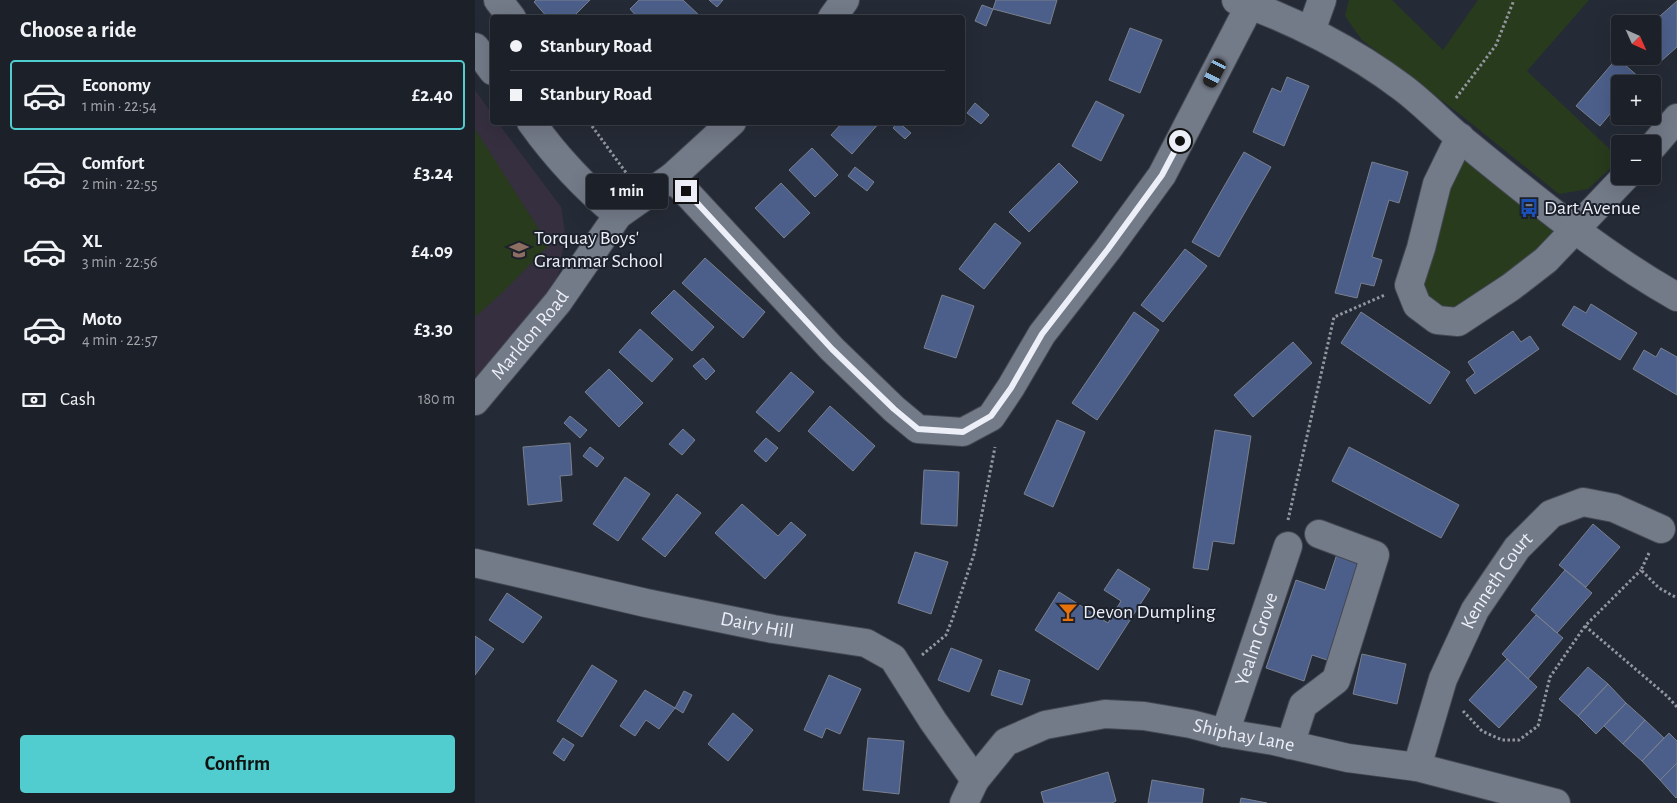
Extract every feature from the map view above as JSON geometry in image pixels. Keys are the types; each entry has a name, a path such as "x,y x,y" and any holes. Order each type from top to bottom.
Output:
{"street":[{"path":"497,0 510,15"},
{"path":"834,15 845,0"},
{"path":"1311,31 1322,0"},
{"path":"672,177 832,349 894,409 918,429 963,432 991,416 1011,388 1042,334 1162,175 1243,2 1311,31 1337,45 1403,88 1575,228 1652,283 1677,297"},
{"path":"475,47 490,67"},
{"path":"1661,137 1677,118"},
{"path":"533,125 557,157 595,196 618,215"},
{"name":"Marldon Road","path":"475,401 558,302 618,215 672,177 729,125"},
{"path":"1450,128 1421,248 1409,285 1417,306 1437,320 1458,322 1504,292 1546,260 1617,185"},
{"name":"Kenneth Court","path":"1417,767 1443,679 1475,610 1517,548 1551,514 1583,502 1614,508 1661,529"},
{"path":"1290,745 1303,705 1336,680 1375,555 1319,534"},
{"name":"Yealm Grove","path":"1225,733 1288,546"},
{"name":"Dairy Hill","path":"475,563 646,603 773,629 866,643 893,658 933,721 969,792"},
{"name":"Shiphay Lane","path":"969,792 1007,742 1045,725 1105,714 1144,716 1191,724 1225,733 1348,758 1417,767 1556,803"}],"path":[{"path":"1450,128 1496,45 1514,0"},
{"path":"591,125 644,198"},
{"path":"1288,546 1288,522 1334,317 1409,285"},
{"path":"918,657 946,635 974,554 997,439 985,420"},
{"path":"1438,696 1464,711 1482,731 1502,740 1519,740 1538,726 1550,677 1585,626 1641,570 1661,529"},
{"path":"1641,570 1659,588 1677,598"},
{"path":"1585,626 1667,696 1677,707"}],"shaded area":[{"name":"Torquay Boys' Grammar School","path":"475,90 490,111 490,125 500,125 561,207 565,232 560,269 553,288 475,389"}],"green space":[{"path":"1349,0 1392,0 1443,50 1478,0 1589,0 1527,71 1611,150 1611,167 1588,189 1559,194 1461,115 1362,40 1345,16"},
{"path":"475,129 549,245 503,292 475,317"},
{"path":"1460,137 1574,228 1458,322 1417,305"}],"building":[{"path":"536,0 590,0 575,15 545,15 534,2"},
{"path":"639,0 683,0 699,15 635,15 630,9"},
{"path":"709,0 723,0 717,7"},
{"path":"996,0 1057,0 1050,24 993,9"},
{"path":"1677,1 1677,47 1661,61 1661,15"},
{"path":"982,5 993,9 986,26 975,21"},
{"path":"1130,28 1162,40 1140,93 1109,80"},
{"path":"1611,65 1625,65 1637,75 1611,75 1611,113 1600,126 1576,106"},
{"path":"1287,77 1309,86 1284,146 1253,132 1272,88 1281,92"},
{"path":"1096,101 1124,115 1101,161 1072,146"},
{"path":"975,103 989,115 981,124 967,113"},
{"path":"840,125 877,125 852,154 831,135"},
{"path":"896,125 902,125 911,133 905,139 893,128"},
{"path":"812,148 838,175 815,197 789,170"},
{"path":"1244,152 1271,167 1219,257 1192,242"},
{"path":"1372,162 1408,172 1399,203 1389,200 1372,257 1382,260 1374,286 1361,283 1357,298 1335,293"},
{"path":"1059,163 1078,182 1029,232 1009,212"},
{"path":"855,167 874,182 867,191 848,176"},
{"path":"781,183 810,213 784,238 755,208"},
{"path":"995,223 1021,243 984,289 959,269"},
{"path":"1185,249 1207,266 1163,322 1141,305"},
{"path":"705,258 765,312 743,338 682,283"},
{"path":"674,290 714,327 692,351 651,313"},
{"path":"942,295 974,306 956,358 924,348"},
{"path":"1591,304 1637,333 1620,360 1562,325 1574,306 1586,313"},
{"path":"1134,312 1159,330 1097,420 1072,403"},
{"path":"1361,312 1450,372 1430,404 1341,343"},
{"path":"640,329 673,359 652,382 619,352"},
{"path":"1513,331 1521,342 1530,336 1539,349 1475,394 1466,380 1475,373 1468,362"},
{"path":"1293,342 1312,363 1253,417 1234,395"},
{"path":"1661,348 1677,357 1677,395 1633,369 1644,350 1656,357"},
{"path":"703,358 715,371 706,380 693,366"},
{"path":"609,369 643,403 619,427 585,392"},
{"path":"791,372 814,392 779,432 756,412"},
{"path":"830,406 875,446 853,471 808,431"},
{"path":"570,416 587,430 580,438 564,423"},
{"path":"1057,420 1085,432 1053,507 1024,494"},
{"path":"683,429 695,440 682,455 669,444"},
{"path":"1215,430 1251,436 1234,544 1213,541 1208,570 1193,568"},
{"path":"766,438 778,448 766,462 754,451"},
{"path":"570,443 572,475 560,476 562,501 528,505 523,447"},
{"path":"590,447 604,458 597,467 583,456"},
{"path":"1349,447 1459,505 1441,538 1332,481"},
{"path":"924,470 959,472 957,526 921,524"},
{"path":"625,477 650,494 618,541 593,524"},
{"path":"677,494 701,513 665,557 642,539"},
{"path":"742,504 778,536 791,522 806,535 765,579 715,533"},
{"path":"1593,524 1620,547 1586,587 1559,565"},
{"path":"915,552 948,562 931,614 898,603"},
{"path":"1337,554 1360,562 1336,663 1312,655 1304,681 1266,668 1296,580 1325,590"},
{"name":"Devon Dumpling","path":"1118,569 1150,589 1098,670 1035,630 1059,592 1108,623 1121,601 1104,590"},
{"path":"1565,570 1592,593 1557,633 1531,610"},
{"path":"507,593 542,617 523,643 489,620"},
{"path":"1536,615 1563,638 1528,679 1502,654"},
{"path":"475,636 494,649 475,675"},
{"path":"951,648 982,660 969,692 938,680"},
{"path":"1362,654 1406,664 1397,704 1353,694"},
{"path":"1507,659 1537,687 1499,728 1469,700"},
{"path":"592,665 617,681 582,737 557,721"},
{"path":"1588,667 1608,684 1578,716 1559,699"},
{"path":"999,670 1030,680 1022,705 991,695"},
{"path":"829,675 861,689 840,734 826,728 822,738 804,730"},
{"path":"1608,684 1626,703 1596,734 1578,716"},
{"path":"645,690 675,708 659,729 646,720 635,736 620,726"},
{"path":"684,691 692,695 683,713 675,708"},
{"path":"1626,703 1645,720 1623,744 1604,726"},
{"path":"733,713 753,730 728,761 708,744"},
{"path":"1645,720 1664,738 1642,761 1623,744"},
{"path":"1669,733 1677,741 1677,763 1660,780 1642,761"},
{"path":"563,738 574,745 564,761 553,753"},
{"path":"868,738 904,741 899,794 863,790"},
{"path":"1677,763 1677,797 1676,798 1660,780"},
{"path":"1108,772 1116,801 1112,803 1044,803 1041,792"},
{"path":"1152,780 1204,789 1202,803 1148,803"},
{"path":"1241,798 1267,803 1240,803"}],"place":[{"name":"Dart Avenue","path":"1529,208"},
{"name":"Torquay Boys' Grammar School","path":"519,250"},
{"name":"Devon Dumpling","path":"1068,612"}],"route":[{"path":"686,191 832,349 894,409 918,429 963,432 991,416 1011,388 1042,334 1162,175 1180,141"}]}
